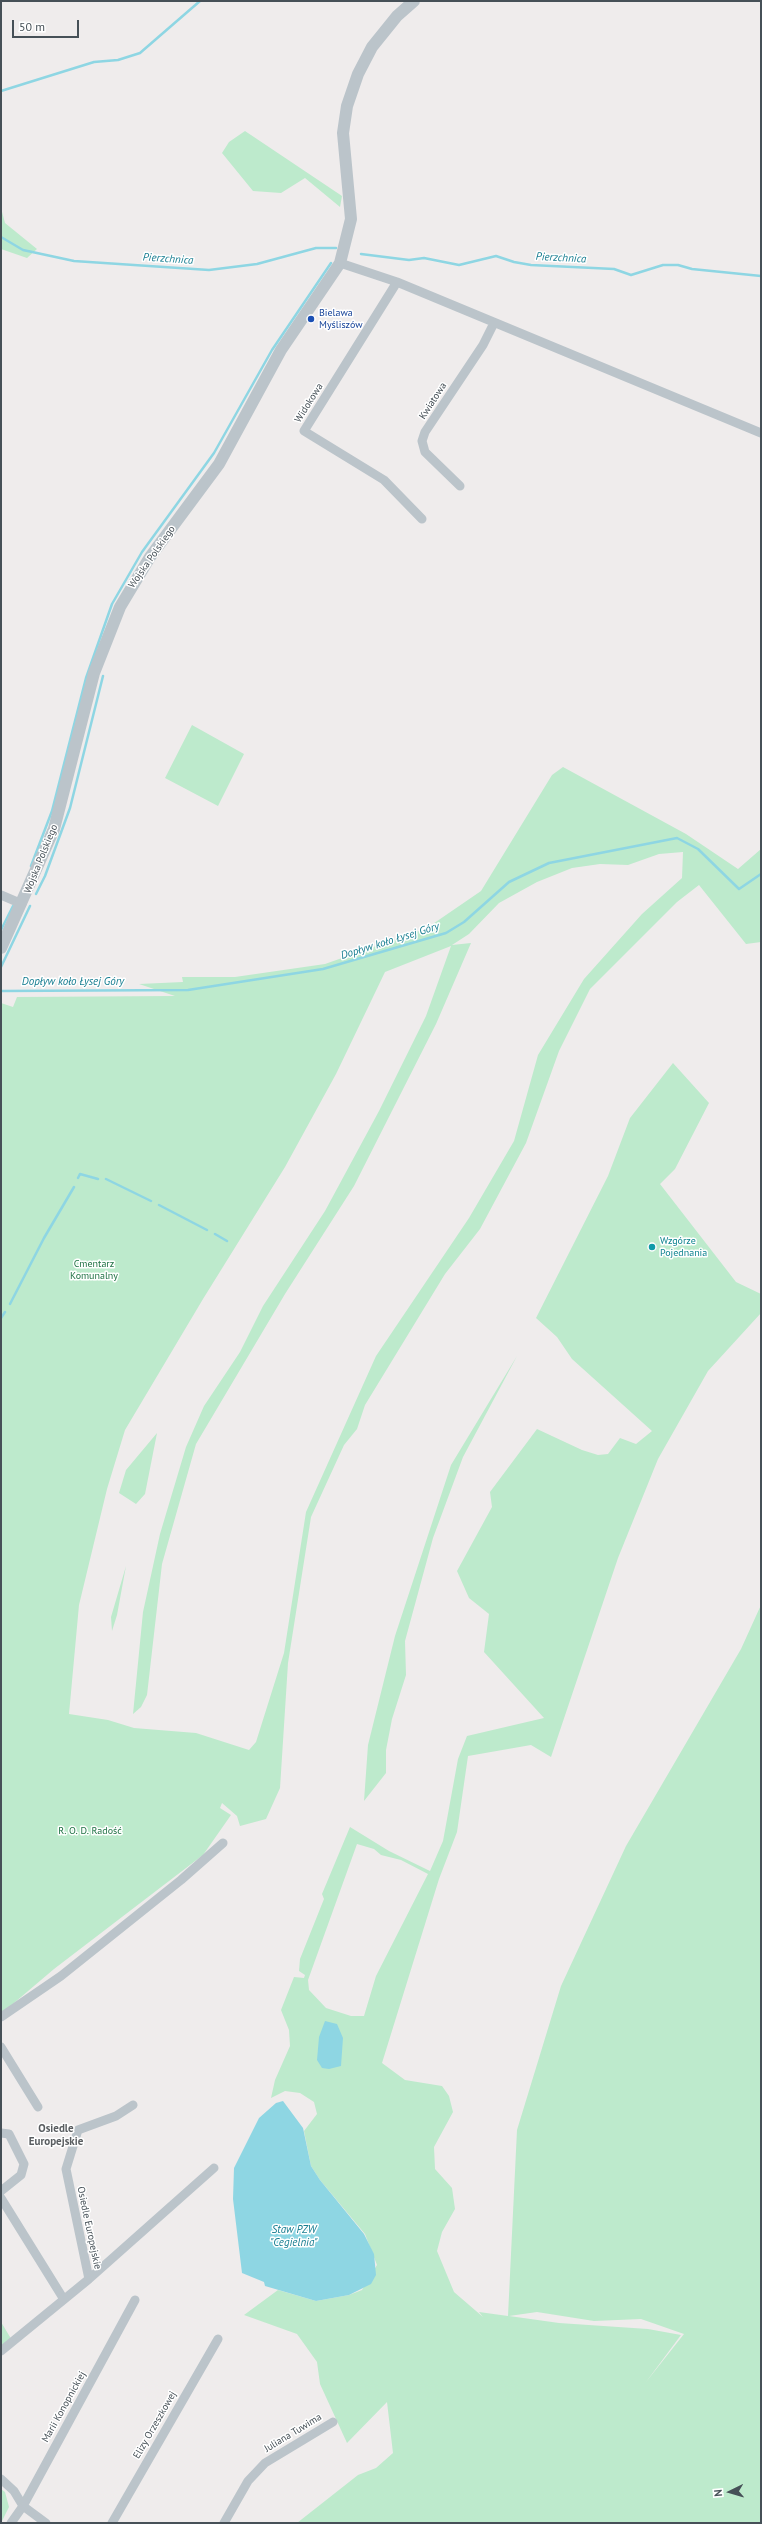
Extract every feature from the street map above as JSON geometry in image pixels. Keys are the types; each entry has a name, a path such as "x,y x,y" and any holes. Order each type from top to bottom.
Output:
{"street":[{"path":"414,1 396,16 372,47 358,74 347,106 343,133 351,219 340,263 397,282 761,433"},
{"name":"Wojska Polskiego","path":"1,948 22,904 56,823 92,680 117,612 150,557 217,468 281,350 340,263"},
{"name":"Widokowa","path":"397,282 304,431 384,480 422,519"},
{"name":"Kwiatowa","path":"460,486 425,452 422,441 483,345 494,323"},
{"path":"1,895 22,904"},
{"path":"1,2017 61,1976 181,1880 222,1843"},
{"path":"1,2047 38,2107"},
{"name":"Osiedle Europejskie","path":"1,2352 63,2298 89,2279 66,2169 78,2130 116,2116 133,2105"},
{"path":"1,2133 9,2134 24,2164 21,2175 1,2191"},
{"path":"89,2279 214,2168"},
{"path":"1,2198 63,2298"},
{"name":"Marii Konopnickiej","path":"11,2523 23,2506 135,2300"},
{"name":"Elizy Orzeszkowej","path":"112,2523 218,2339"},
{"name":"Juliana Tuwima","path":"224,2523 248,2481 265,2463 333,2422"},
{"path":"1,2479 14,2491 23,2506 46,2523"}],"green space":[{"path":"245,131 342,196 340,207 305,178 281,193 253,191 222,153 229,142"},
{"path":"1,208 5,223 37,249 27,258 1,249"},
{"path":"192,725 244,754 218,806 165,778"},
{"path":"563,767 686,834 738,869 761,849 761,942 746,944 699,885 677,902 590,989 559,1051 526,1143 480,1229 445,1274 365,1405 357,1429 344,1445 311,1517 288,1663 280,1788 266,1819 240,1826 237,1816 222,1803 220,1808 231,1815 203,1855 54,1969 1,2014 1,1003 13,1007 17,997 175,996 139,984 183,982 182,977 235,977 325,964 427,928 481,891 552,775","holes":["683,852 682,878 642,914 584,979 538,1055 514,1141 469,1218 376,1356 306,1512 284,1653 256,1742 249,1750 196,1733 134,1728 108,1720 69,1714 79,1605 107,1489 125,1430 203,1299 285,1167 336,1074 385,972 451,946 426,1016 379,1111 325,1211 263,1306 240,1352 204,1406 186,1447 160,1534 143,1612 133,1714 141,1707 147,1695 162,1564 196,1444 285,1294 354,1186 436,1024 471,943 452,945 469,934 499,903 537,882 572,868 600,864 628,865 659,854"]},
{"path":"673,1063 709,1103 675,1169 660,1184 736,1282 761,1294 761,1313 708,1371 658,1459 618,1558 551,1757 531,1745 468,1756 457,1832 439,1879 382,2063 405,2080 442,2086 449,2096 453,2112 434,2147 435,2169 452,2188 455,2209 442,2232 437,2251 454,2292 483,2317 479,2312 508,2316 517,2130 561,1986 626,1846 741,1649 761,1605 761,2523 297,2523 358,2475 376,2468 393,2453 387,2402 347,2443 320,2384 317,2362 297,2334 244,2315 278,2290 316,2301 349,2295 362,2290 377,2265 365,2234 320,2180 311,2166 304,2131 317,2114 314,2102 300,2093 285,2091 271,2098 275,2080 290,2046 289,2030 281,2010 294,1977 304,1978 305,1975 299,1971 300,1959 324,1899 322,1894 350,1827 389,1851 430,1871 443,1841 458,1759 467,1736 544,1718 484,1652 489,1614 469,1598 457,1571 492,1507 490,1492 537,1429 582,1450 598,1455 608,1454 620,1438 636,1444 652,1431 572,1359 557,1337 536,1318 608,1176 630,1118","holes":["357,1844 374,1849 381,1855 401,1860 428,1874 376,1976 364,2016 351,2016 326,2008 309,1990 308,1980","537,2312 594,2321 641,2319 684,2334 646,2382 681,2335 648,2329 559,2323 509,2316"]},
{"path":"517,1356 463,1457 433,1538 405,1641 406,1675 392,1719 386,1750 386,1773 364,1801 368,1745 395,1636 451,1465"},
{"path":"157,1433 145,1494 136,1504 119,1493 126,1470"},
{"path":"126,1566 117,1615 112,1631 111,1617"},
{"path":"1,2322 13,2342 1,2352"},
{"path":"1,2489 5,2492 9,2507 1,2523"}],"water":[{"path":"325,2021 337,2024 343,2038 341,2066 329,2069 322,2068 317,2060 319,2037"},
{"name":"Staw PZW \"Cegielnia\"","path":"283,2101 303,2128 311,2166 320,2180 364,2234 374,2254 376,2275 371,2284 349,2295 316,2301 265,2286 264,2282 242,2273 233,2199 234,2168 259,2118 276,2103"}],"waterway":[{"path":"1,91 94,62 118,60 140,53 200,1"},
{"name":"Pierzchnica","path":"1,237 23,250 74,261 209,270 257,264 316,248 336,248"},
{"name":"Pierzchnica","path":"361,254 409,260 424,258 459,265 496,256 514,262 531,265 614,269 631,275 663,265 678,265 692,269 761,276"},
{"path":"31,866 52,811 86,678 112,604 142,552 214,453 272,350 331,263"},
{"path":"36,894 45,876 70,808 103,676"},
{"name":"Dopływ koło Łysej Góry","path":"1,991 188,990 323,969 446,933 464,922 509,882 549,863 677,838 698,849 739,889 761,874"},
{"path":"1,930 13,906"},
{"path":"1,967 30,906"},
{"path":"78,1178 80,1174 98,1179"},
{"path":"106,1179 151,1201"},
{"path":"10,1304 44,1238 74,1187"},
{"path":"159,1205 207,1230"},
{"path":"215,1234 227,1241"},
{"path":"1,1318 5,1312"}],"place":[{"name":"Bielawa Myśliszów","path":"311,319"},
{"name":"Wzgórze Pojednania","path":"652,1247"}],"district":[{"name":"Osiedle Europejskie","path":"56,2135"}],"park label":[{"name":"Cmentarz Komunalny","path":"94,1270"},
{"name":"R. O. D. Radość","path":"90,1831"}]}
